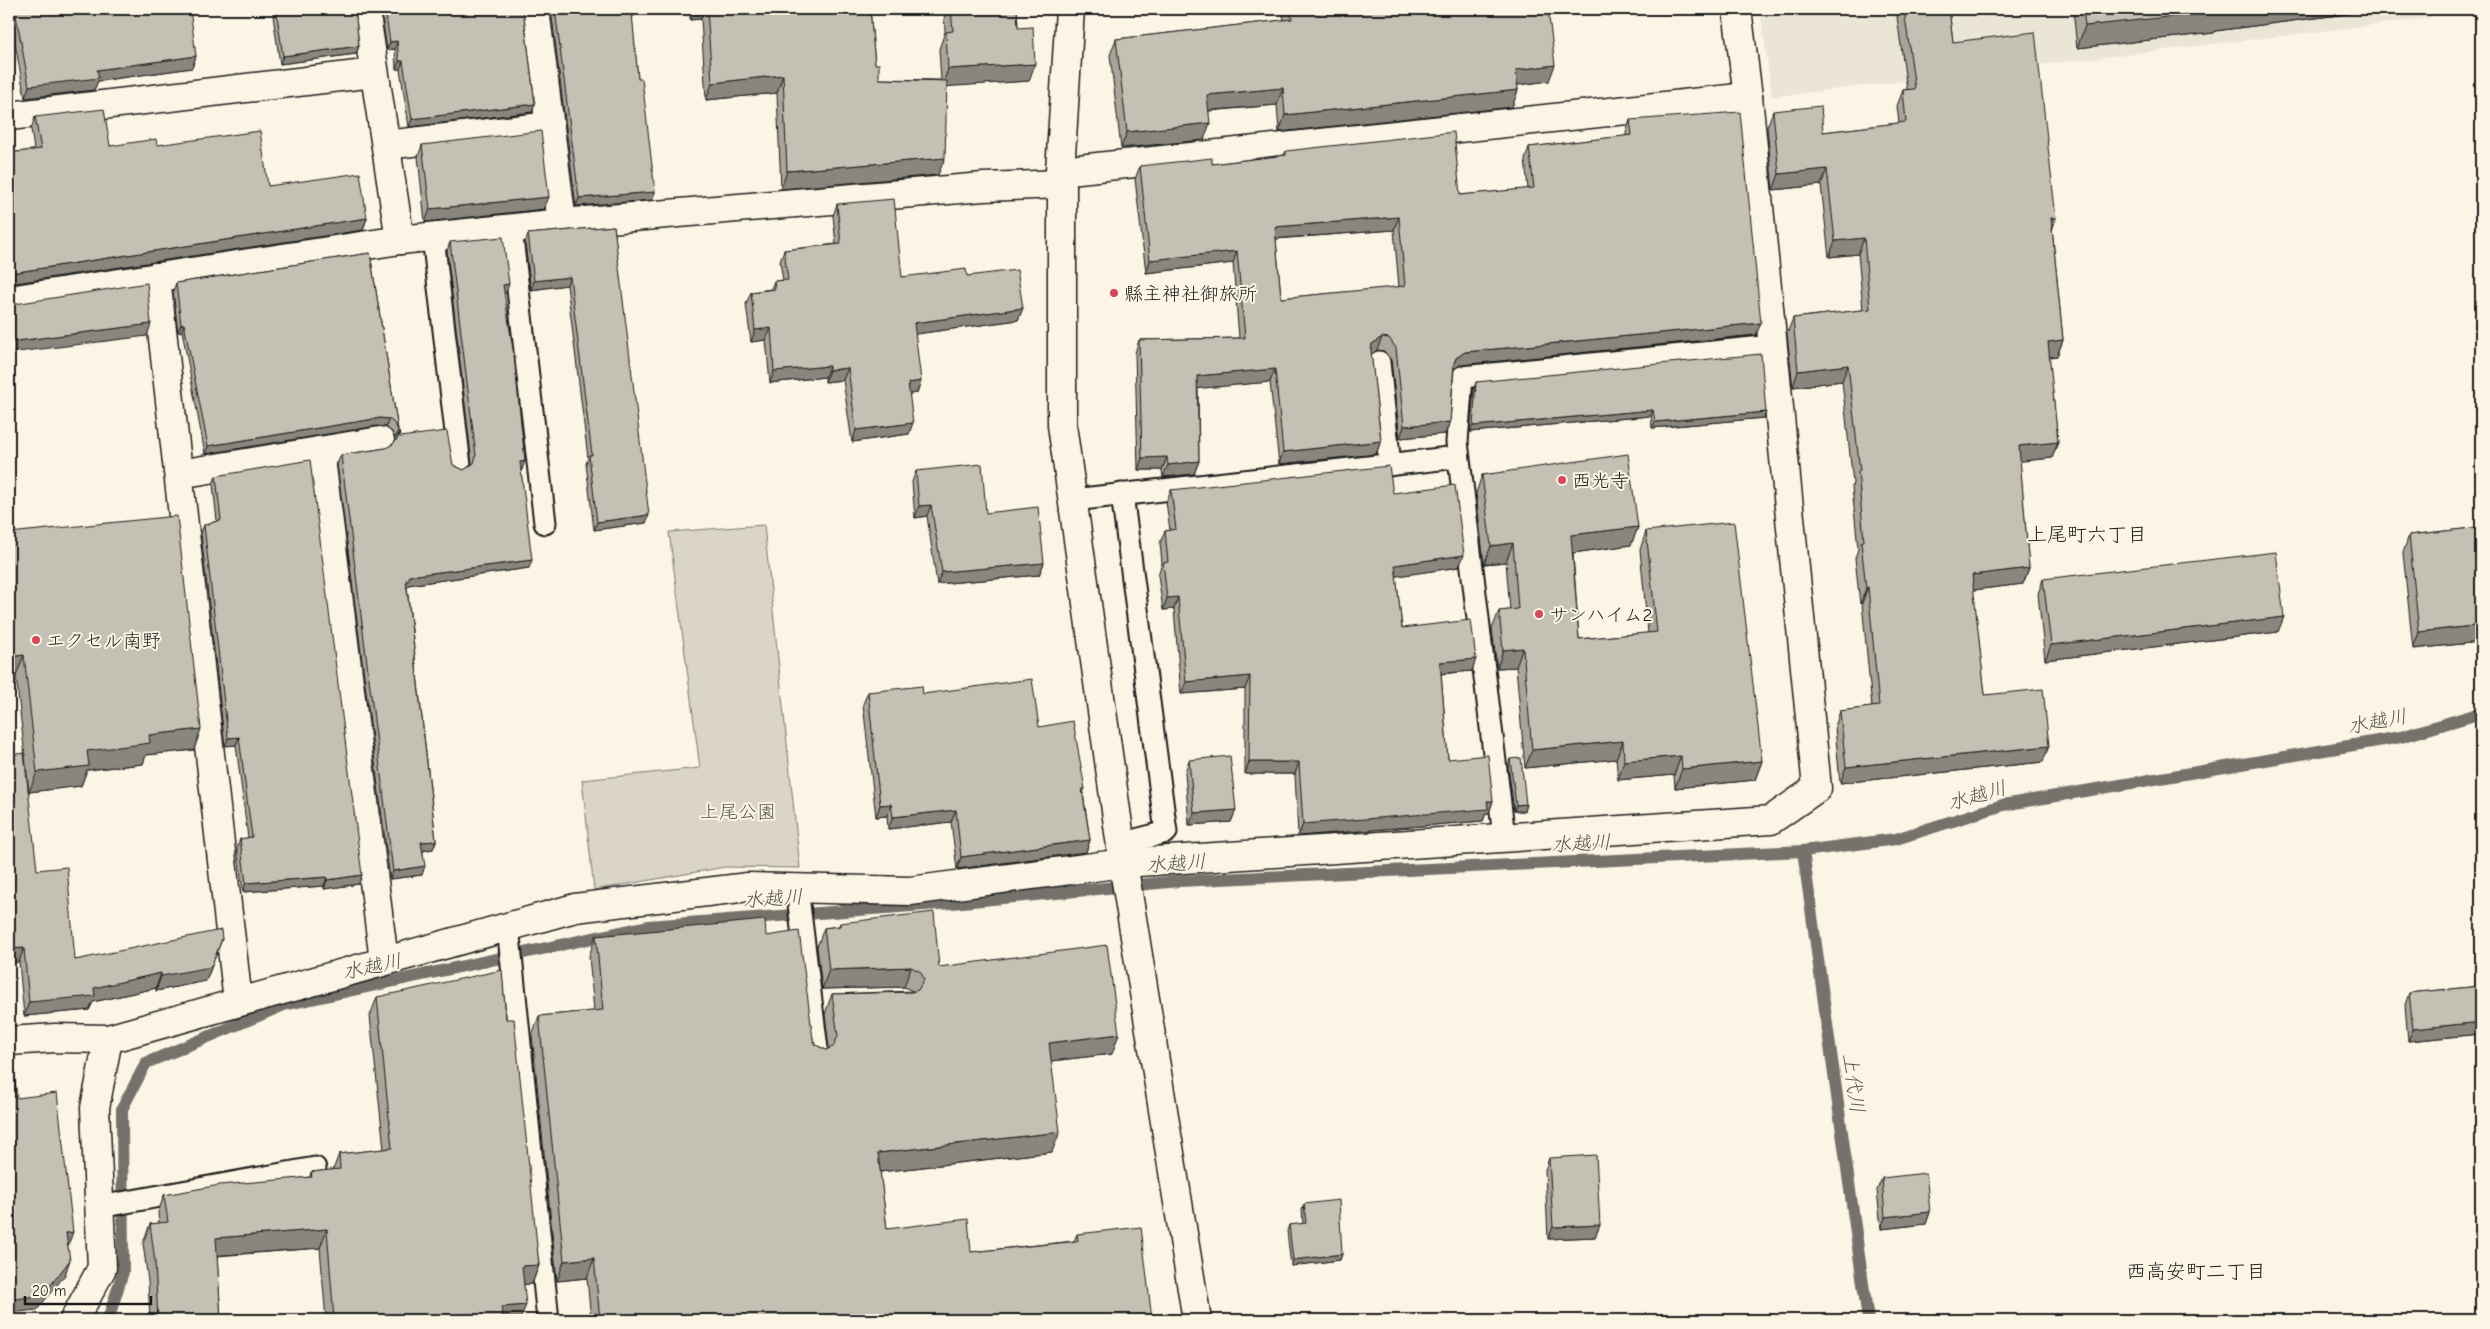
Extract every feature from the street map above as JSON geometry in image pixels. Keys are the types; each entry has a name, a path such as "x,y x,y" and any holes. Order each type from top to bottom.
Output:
{"street":[{"path":"365,9 400,240"},
{"path":"535,9 562,223"},
{"path":"1070,9 1061,178 1062,425 1125,871 1198,1320"},
{"path":"9,1041 55,1038 108,1039 384,962 509,937 575,908 748,887 798,896 910,891 1504,838 1771,820 1817,788 1748,97 1737,9"},
{"path":"9,116 374,73"},
{"path":"9,300 433,236 562,223 984,187 1748,97"},
{"path":"386,146 550,126"},
{"path":"156,277 238,1002"},
{"path":"179,474 380,441"},
{"path":"320,451 384,962"},
{"path":"74,1320 102,1268 106,1207 95,1108 108,1039"}],"lane":[{"path":"511,228 545,523"},
{"path":"433,236 460,466"},
{"path":"1504,838 1458,457 1457,442 1462,377 1773,346"},
{"path":"1379,362 1390,465"},
{"path":"1073,500 1458,457"},
{"path":"1122,494 1166,832 1125,871"},
{"path":"798,896 802,928 820,1001 818,1057"},
{"path":"509,937 548,1320"},
{"path":"106,1207 315,1168"}],"shaded area":[{"path":"1760,9 2430,9 2431,18 1772,97"}],"green space":[{"name":"上尾公園","path":"764,525 800,868 725,867 594,890 582,780 700,768 669,532"}],"building":[{"path":"9,9 190,9 196,56 97,70 99,78 29,86 16,15 9,16"},
{"path":"276,9 355,9 359,46 283,56"},
{"path":"385,9 523,9 535,104 412,119 403,61 399,61 397,41 390,42"},
{"path":"555,9 634,9 635,13 632,13 638,79 642,79 655,192 579,198"},
{"path":"707,9 870,9 875,64 879,64 879,79 947,81 945,158 787,171 783,75 712,83"},
{"path":"951,9 1017,9 1018,28 1033,27 1035,64 948,69 946,32 953,31"},
{"path":"1290,9 1548,9 1555,65 1516,70 1518,90 1285,115 1283,88 1207,95 1210,123 1127,132 1116,39 1292,19"},
{"path":"1904,9 1949,9 1953,42 2035,32 2056,218 2051,218 2063,340 2048,342 2058,442 2019,446 2029,568 1972,575 1985,695 2043,689 2049,746 1846,767 1840,711 1879,706 1868,587 1866,588 1861,542 1864,541 1858,471 1860,471 1848,365 1798,371 1793,318 1870,309 1864,238 1835,241 1827,169 1779,174 1773,111 1821,106 1823,132 1906,122 1903,90 1915,89"},
{"path":"2083,9 2222,9 2222,11 2085,26"},
{"path":"104,109 110,146 156,139 157,145 260,131 268,186 360,173 367,218 9,274 9,153 41,149 35,117"},
{"path":"1740,112 1761,323 1465,352 1456,358 1454,363 1450,422 1404,426 1396,348 1389,338 1382,337 1372,344 1371,351 1381,441 1283,452 1275,369 1197,376 1199,461 1168,465 1167,457 1142,458 1139,340 1245,338 1237,251 1150,260 1140,166 1212,158 1212,164 1286,155 1286,151 1454,132 1460,195 1534,188 1529,147 1632,135 1630,120","holes":["1399,217 1405,286 1281,298 1275,227"]},
{"path":"541,131 549,197 430,209 422,145"},
{"path":"894,199 902,277 966,269 967,276 1017,270 1023,308 914,323 921,381 908,383 913,423 856,430 848,368 829,370 829,366 774,371 771,328 755,330 751,292 775,289 774,281 788,280 784,250 841,244 837,204"},
{"path":"614,226 649,515 597,522 589,455 592,455 570,277 534,281 528,234"},
{"path":"503,237 509,284 503,285 514,356 525,461 520,462 532,560 409,576 409,580 406,580 436,841 421,842 425,866 393,871 341,455 386,448 398,438 399,431 400,437 447,431 453,465 464,470 474,463 476,456 450,242"},
{"path":"370,253 398,430 389,419 380,418 208,446 184,324 181,324 176,283"},
{"path":"147,283 151,324 9,342 9,303 15,304"},
{"path":"1761,354 1766,412 1655,422 1653,410 1473,426 1476,382"},
{"path":"1628,454 1638,527 1571,535 1579,639 1657,632 1646,531 1734,522 1762,761 1682,769 1681,756 1624,761 1623,741 1532,750 1523,648 1503,650 1499,611 1518,609 1513,543 1491,546 1482,475"},
{"path":"310,460 362,875 327,880 327,877 246,883 240,839 252,837 239,737 228,738 204,525 221,520 216,476"},
{"path":"982,464 986,513 1038,507 1044,563 942,572 931,505 919,506 916,471"},
{"path":"1389,466 1393,493 1455,485 1464,555 1395,565 1402,628 1471,620 1476,659 1440,662 1448,759 1488,755 1493,801 1487,801 1488,809 1303,824 1299,762 1249,762 1250,676 1186,682 1178,597 1167,598 1163,563 1168,562 1165,531 1176,529 1171,490"},
{"path":"177,516 201,729 149,735 150,743 87,751 89,766 37,772 24,655 9,657 9,533"},
{"path":"2481,527 2481,625 2419,632 2409,535"},
{"path":"2276,552 2284,617 2051,645 2043,579"},
{"path":"1032,679 1039,727 1073,721 1085,789 1082,789 1090,840 961,857 956,810 893,817 891,804 880,805 868,692 922,686 923,694"},
{"path":"24,753 37,870 67,867 75,960 221,930 222,939 211,967 161,976 161,973 94,988 95,996 29,1002 24,948 9,949 9,755"},
{"path":"1230,756 1236,810 1194,813 1189,760"},
{"path":"1521,758 1526,804 1516,805 1510,759"},
{"path":"934,912 939,967 1107,945 1119,1034 1049,1043 1060,1132 878,1153 887,1229 968,1219 971,1252 1078,1241 1077,1234 1141,1227 1152,1320 600,1320 594,1258 564,1261 539,1016 603,1010 596,936 765,920 766,936 799,931 813,1039 816,1045 826,1050 833,1047 838,1036 832,994 912,992 918,990 924,980 921,972 911,967 829,970 824,928 840,926 840,923"},
{"path":"502,970 506,1019 514,1019 539,1265 522,1266 526,1305 502,1307 503,1320 334,1320 327,1229 216,1238 221,1320 158,1320 155,1262 150,1224 168,1222 164,1195 220,1185 312,1177 311,1172 340,1169 339,1154 392,1148 377,997"},
{"path":"2481,986 2481,1022 2413,1029 2409,993"},
{"path":"9,1053 12,1053 17,1098 57,1093 73,1232 66,1233 70,1260 43,1295 9,1300"},
{"path":"1596,1155 1600,1225 1553,1227 1549,1158"},
{"path":"1926,1173 1930,1212 1885,1217 1882,1178"},
{"path":"1339,1200 1342,1254 1293,1260 1289,1225 1306,1223 1304,1204"}],"waterway":[{"name":"水越川","path":"108,1320 123,1272 122,1109 146,1063 284,1005 648,926 952,903 1179,881 1803,851 1896,839 2003,805 2401,737 2481,713"},
{"name":"上代川","path":"1803,851 1868,1320"}],"place":[{"name":"縣主神社御旅所","path":"1114,293"},
{"name":"西光寺","path":"1562,480"},
{"name":"サンハイム2","path":"1539,614"},
{"name":"エクセル南野","path":"36,640"}],"district":[{"name":"上尾町六丁目","path":"2087,534"},
{"name":"西高安町二丁目","path":"2196,1271"}]}
